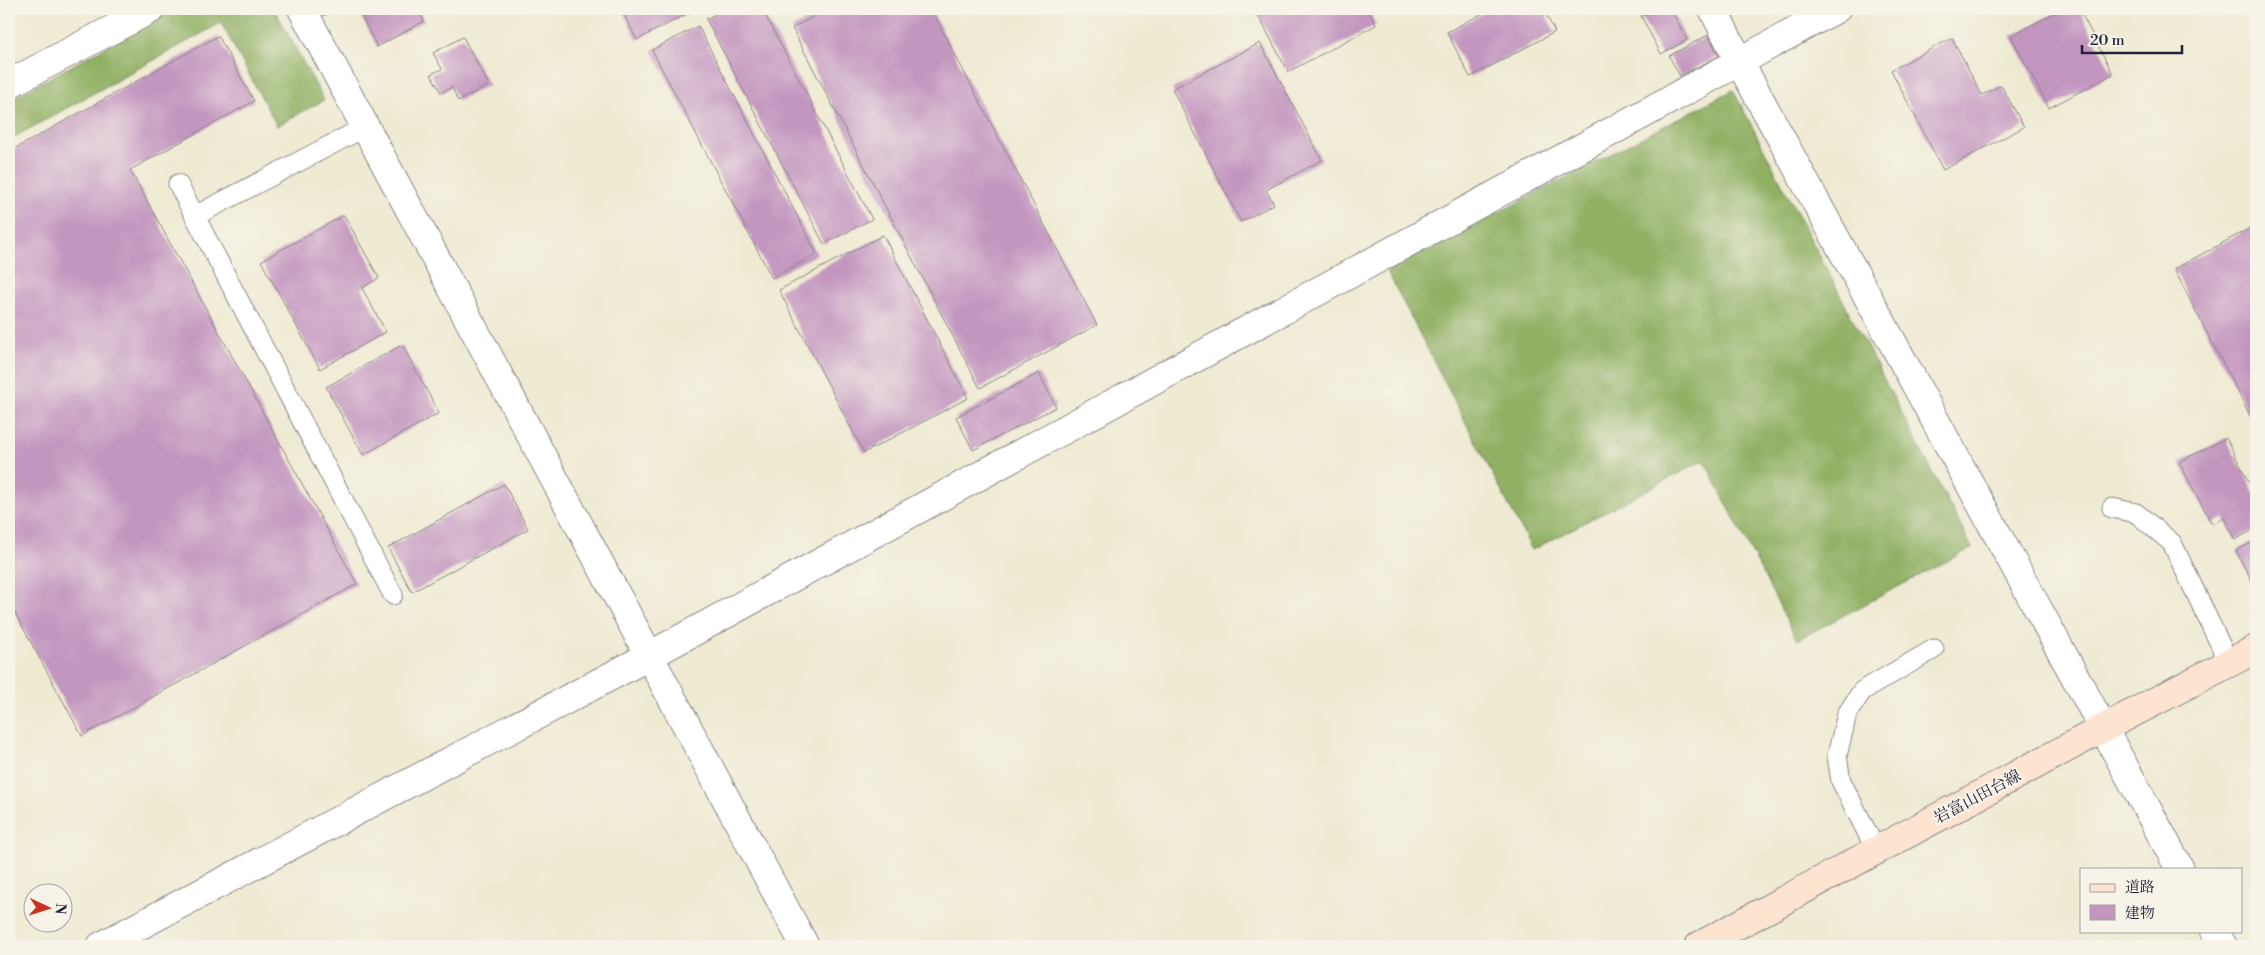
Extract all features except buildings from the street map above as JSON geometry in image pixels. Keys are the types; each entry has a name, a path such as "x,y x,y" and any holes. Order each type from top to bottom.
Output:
{"main road":[{"name":"岩富山田台線","path":"1699,946 2256,648"}],"street":[{"path":"9,84 151,9"},
{"path":"302,9 805,946"},
{"path":"1713,9 1739,61 2179,868"},
{"path":"101,946 649,656 1836,9"},
{"path":"2215,932 2223,946"}],"lane":[{"path":"195,216 364,126"},
{"path":"178,184 393,594"},
{"path":"2112,508 2136,513 2172,543 2229,663"},
{"path":"1876,850 1841,781 1837,756 1847,714 1862,691 1934,649"}],"green space":[{"path":"175,9 274,9 324,100 277,126 221,23 9,140 9,100"},
{"path":"1733,90 1972,548 1797,640 1704,460 1532,550 1387,271"}]}
